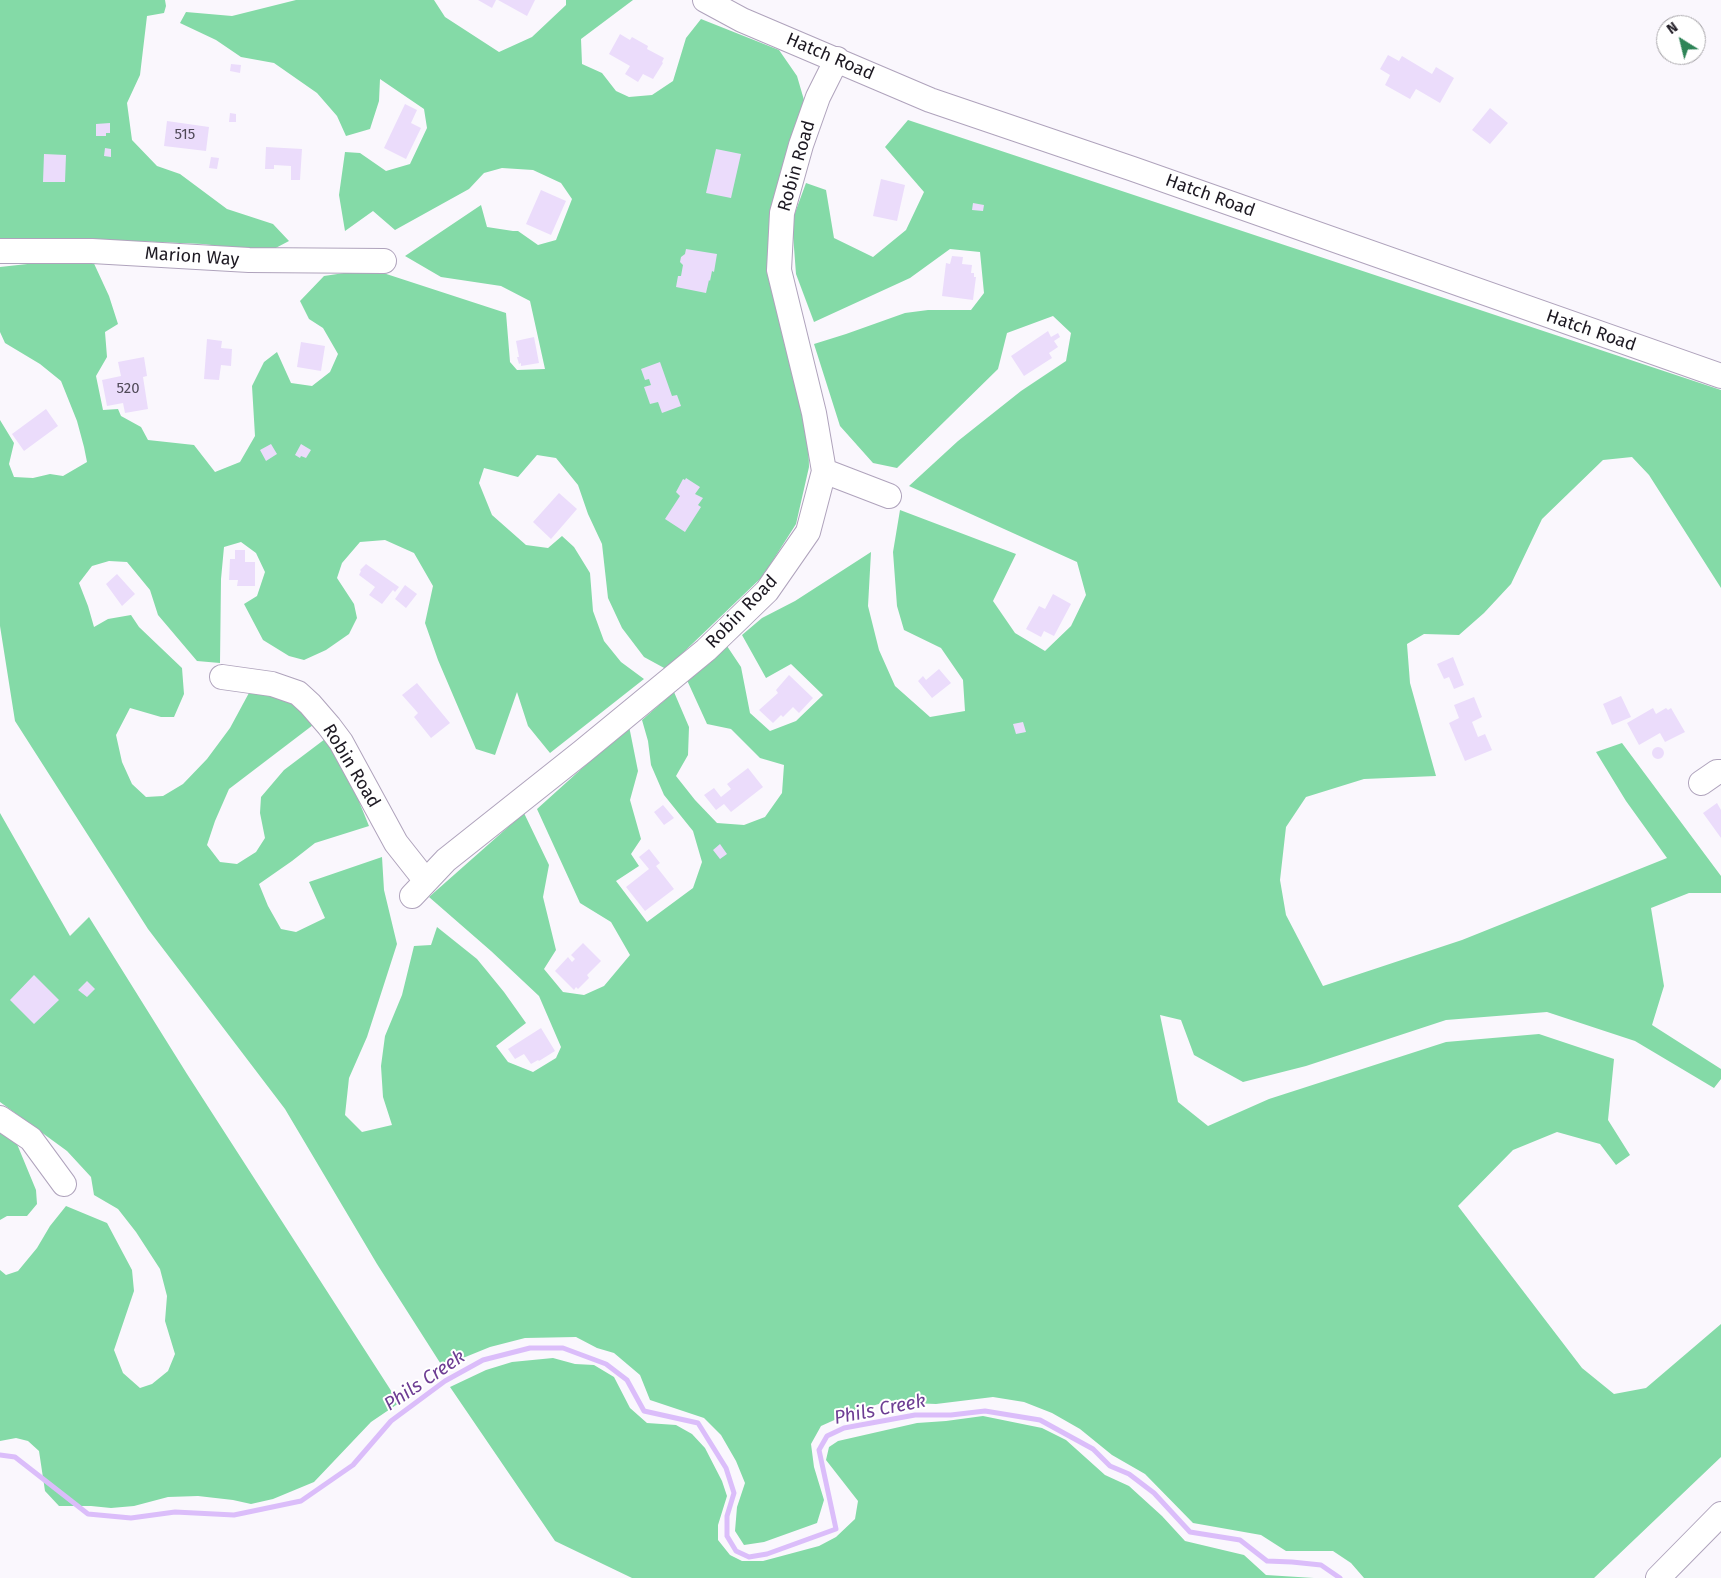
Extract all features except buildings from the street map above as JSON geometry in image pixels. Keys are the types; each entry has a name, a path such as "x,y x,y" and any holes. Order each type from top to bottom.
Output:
{"street":[{"name":"Hatch Road","path":"705,0 742,20 930,100 1133,169 1721,376"},
{"name":"Robin Road","path":"222,677 272,684 298,694 310,704 330,726 341,742 419,888 446,860 706,650 767,591 808,532 824,471 814,413 779,270 782,214 801,145 818,97 837,59"},
{"name":"Marion Way","path":"0,251 92,251 249,260 384,261"},
{"path":"824,471 889,496"},
{"path":"0,1118 31,1138 64,1184"},
{"path":"1658,1578 1721,1514"}],"green space":[{"path":"0,0 165,0 164,13 147,16 140,75 127,103 132,140 157,166 180,174 227,209 273,224 289,241 268,252 203,244 88,239 0,244"},
{"path":"296,0 434,0 445,17 499,52 532,37 566,5 566,0 633,0 581,39 582,64 602,73 616,91 629,97 652,95 673,81 686,38 701,19 779,50 797,76 804,100 776,207 808,435 809,467 796,524 763,576 666,669 644,657 622,628 608,598 602,544 588,514 578,485 556,458 537,455 518,477 484,468 479,483 492,515 526,545 548,548 562,536 574,547 590,573 593,611 604,641 621,662 644,679 550,753 528,726 517,692 495,755 476,749 438,660 425,623 433,586 414,553 385,540 360,542 342,563 337,578 354,604 357,618 349,634 326,650 304,660 289,656 263,640 244,604 257,596 265,572 256,553 241,542 224,547 221,579 220,663 197,661 158,615 150,590 127,562 109,561 92,566 79,583 94,627 108,619 131,615 139,627 182,668 184,694 174,717 161,717 130,708 116,735 122,762 132,784 146,797 163,796 183,784 207,759 230,728 250,691 294,700 313,725 229,789 207,845 220,862 237,864 256,852 265,838 260,813 261,797 284,770 329,736 343,762 369,826 315,843 259,884 268,906 281,929 296,932 325,918 309,882 382,857 384,890 397,944 367,1037 349,1078 345,1115 362,1132 392,1125 383,1097 381,1066 385,1036 402,995 414,946 431,945 437,927 477,959 526,1023 496,1046 508,1062 533,1072 556,1058 561,1047 539,996 429,897 524,813 549,865 543,897 556,950 544,969 563,992 584,995 604,986 630,955 611,922 580,903 537,809 629,726 638,771 630,800 641,839 631,854 639,866 616,881 647,922 693,888 702,862 693,831 664,795 651,765 648,741 642,720 674,692 689,727 688,755 676,776 717,823 744,825 765,817 782,793 784,765 760,758 731,729 707,724 686,678 727,646 741,667 750,713 770,731 796,721 823,695 791,664 766,678 742,635 762,618 795,601 871,552 868,606 879,650 895,686 930,717 965,711 963,680 941,648 904,630 897,606 893,552 900,510 1016,554 993,601 1015,633 1045,651 1071,626 1086,595 1077,562 909,486 958,441 1021,391 1066,361 1071,333 1053,316 1007,333 998,369 897,468 873,463 840,426 814,344 905,313 928,310 971,310 984,293 980,252 950,249 910,278 814,322 796,274 792,221 806,183 826,190 834,238 873,257 906,230 924,192 885,147 908,120 1721,390 1721,588 1649,475 1632,457 1603,460 1542,519 1511,584 1484,613 1459,635 1424,634 1407,644 1410,683 1436,776 1364,779 1306,797 1286,827 1280,880 1286,915 1323,986 1462,940 1667,858 1626,801 1596,752 1622,743 1721,876 1721,893 1689,893 1651,908 1664,986 1652,1025 1721,1069 1721,1079 1714,1088 1635,1041 1547,1012 1446,1020 1306,1066 1243,1082 1194,1055 1181,1020 1160,1015 1178,1102 1208,1126 1269,1099 1446,1042 1539,1034 1614,1059 1608,1120 1630,1155 1616,1165 1600,1144 1557,1132 1513,1150 1458,1206 1582,1368 1614,1394 1646,1388 1721,1324 1721,1457 1594,1578 1364,1578 1351,1563 1333,1551 1286,1551 1261,1535 1193,1523 1145,1474 1112,1455 1080,1429 1052,1413 1024,1402 993,1397 936,1404 885,1402 850,1413 821,1426 811,1444 814,1467 824,1500 817,1523 764,1542 744,1545 735,1531 737,1507 745,1483 736,1461 721,1435 704,1418 650,1400 640,1375 614,1353 597,1348 576,1337 525,1338 490,1347 458,1360 444,1369 377,1264 285,1109 148,929 15,721 0,626 0,420 14,443 9,464 14,477 33,478 50,474 63,476 87,462 77,421 61,381 40,364 5,343 0,332 0,267 91,257 109,296 118,324 105,332 107,357 96,376 103,410 118,409 121,416 141,427 148,440 194,445 215,472 240,462 255,436 252,386 264,362 277,352 291,383 312,386 330,372 338,354 323,328 309,319 300,301 324,276 371,269 506,313 510,362 517,370 545,369 530,301 501,286 441,277 405,256 481,205 487,227 518,231 538,245 556,240 572,199 561,183 533,170 502,168 484,173 469,189 395,230 373,211 345,231 339,195 345,152 360,153 386,171 410,164 427,128 424,109 380,79 379,101 370,129 346,136 337,116 317,93 274,63 241,57 216,40 180,23 186,12 232,16"},
{"path":"0,813 70,936 89,917 187,1074 399,1403 371,1422 314,1482 273,1499 251,1504 198,1496 168,1497 134,1506 111,1508 59,1506 45,1491 39,1451 28,1441 16,1438 0,1441 0,1270 6,1275 18,1271 37,1248 50,1226 66,1206 107,1223 132,1270 134,1291 114,1350 123,1373 140,1388 152,1384 168,1371 175,1354 165,1321 167,1296 160,1269 136,1232 118,1209 94,1195 91,1177 67,1151 0,1102"},
{"path":"0,1129 17,1144 36,1190 37,1204 27,1216 7,1216 0,1220"},
{"path":"553,1358 575,1364 594,1365 614,1377 630,1408 647,1423 676,1425 692,1434 705,1448 722,1481 727,1496 718,1525 718,1540 730,1555 742,1561 763,1561 819,1546 836,1537 855,1519 858,1501 826,1460 829,1447 838,1441 917,1423 983,1416 1042,1428 1066,1440 1105,1475 1129,1486 1162,1516 1185,1541 1244,1555 1266,1575 1314,1578 632,1578 555,1541 450,1387 486,1370 512,1362"}],"waterway":[{"name":"Phils Creek","path":"0,1455 15,1457 88,1514 131,1518 175,1512 234,1515 301,1501 353,1465 391,1421 445,1381 483,1360 530,1348 563,1348 606,1364 627,1380 644,1411 698,1423 726,1468 734,1493 727,1516 727,1536 736,1551 749,1557 767,1554 836,1529 819,1450 827,1436 844,1428 915,1415 951,1415 985,1411 1040,1420 1093,1449 1110,1466 1129,1474 1154,1493 1190,1532 1240,1540 1267,1561 1321,1565 1340,1578"}]}
